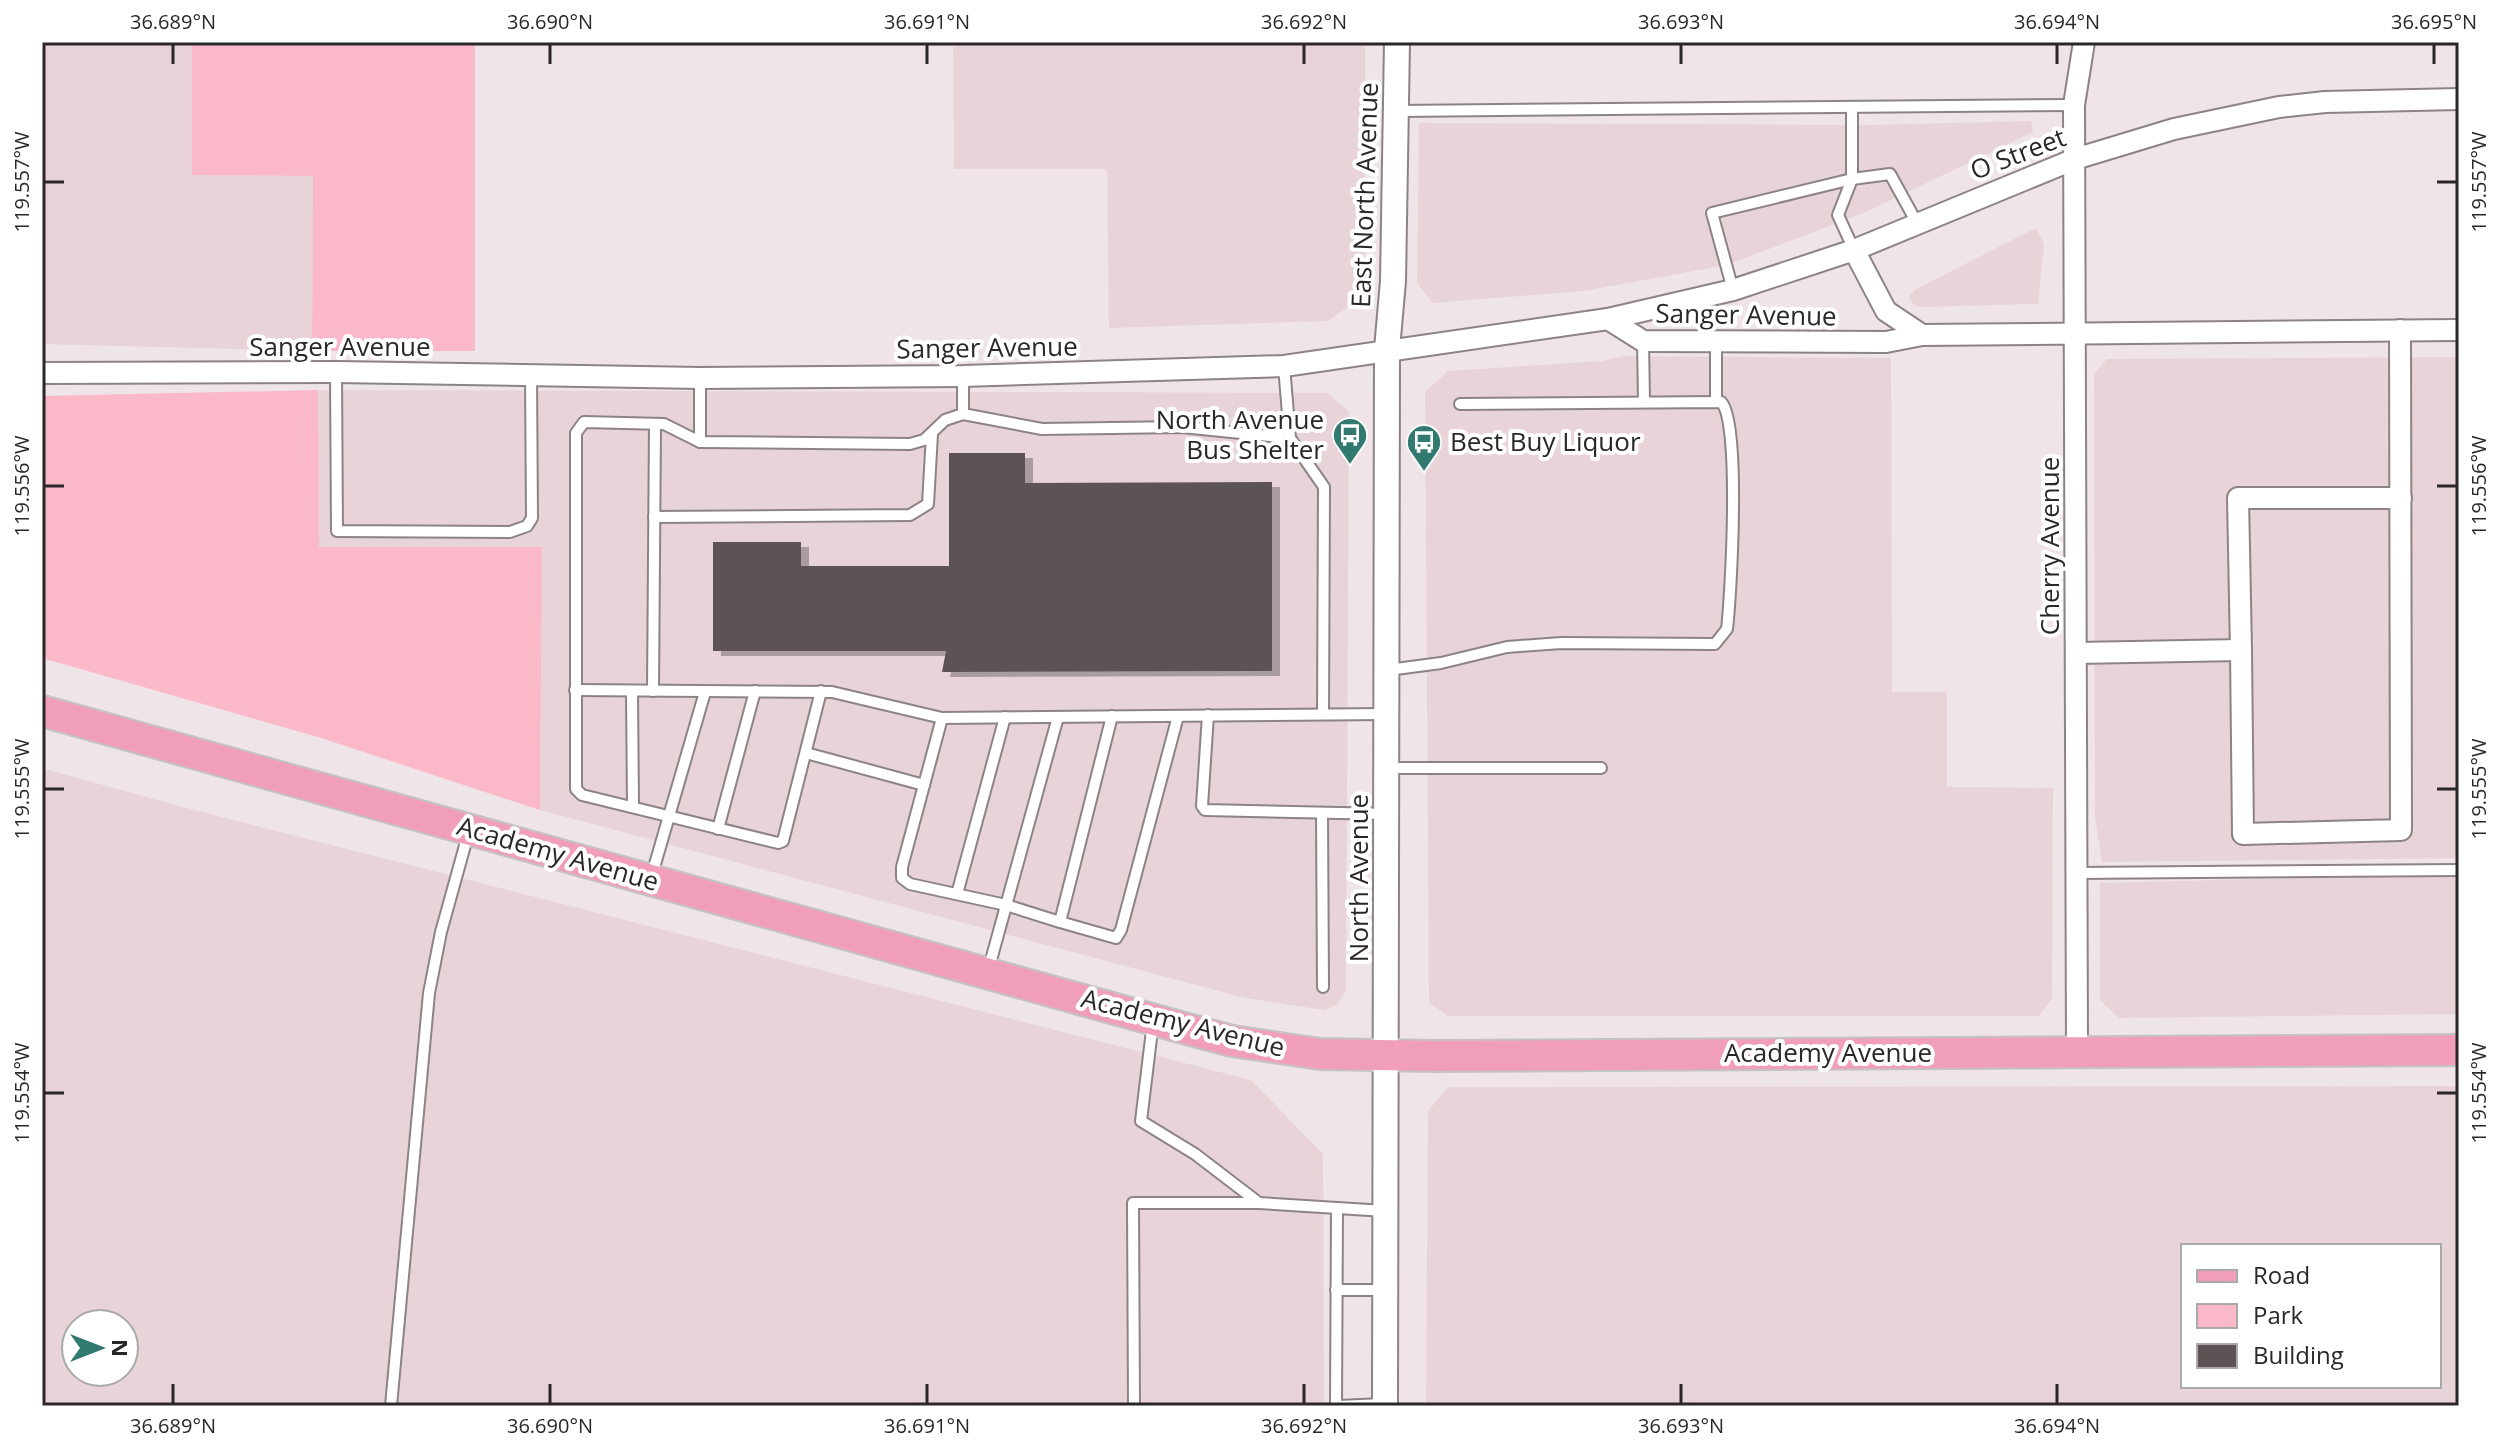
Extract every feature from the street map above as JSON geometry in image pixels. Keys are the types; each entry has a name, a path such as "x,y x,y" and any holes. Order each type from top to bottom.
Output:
{"main road":[{"name":"Academy Avenue","path":"42,711 1232,1041 1293,1051 1386,1056 2459,1050"}],"street":[{"name":"East North Avenue","path":"1387,349 1397,42"},
{"name":"Cherry Avenue","path":"2077,1051 2074,105 2084,42"},
{"name":"O Street","path":"1608,319 1733,290 1854,250 2075,159 2174,129 2279,107 2325,102 2459,99"},
{"name":"Sanger Avenue","path":"1854,250 1886,311 1922,335"},
{"name":"Sanger Avenue","path":"42,373 336,372 700,378 963,376 1284,366 1608,319 1643,341 1716,343 1886,342 1922,335 2459,330"},
{"path":"2400,330 2401,498 2401,830 2243,834 2238,498 2401,498"},
{"name":"North Avenue","path":"1385,1405 1387,349"},
{"path":"2076,653 2241,650"}],"lane":[{"path":"1397,111 2074,105"},
{"path":"1852,109 1852,179 1838,215 1854,250"},
{"path":"1733,290 1712,213 1852,179 1890,174 1917,223"},
{"path":"1643,341 1644,402"},
{"path":"1716,343 1716,402"},
{"path":"1284,366 1290,438 1324,487 1323,714"},
{"path":"336,372 337,531 510,532 527,526 532,518 531,375"},
{"path":"963,376 963,414"},
{"path":"700,378 700,442"},
{"path":"1388,670 1441,663 1507,647 1561,643 1715,644 1727,629 1733,449 1728,408 1716,402 1460,404"},
{"path":"821,691 783,841 778,843 582,795 576,789 576,433 584,422 655,424 672,427 700,442 910,444 932,434 945,420 963,414 1042,429 1182,427 1290,438"},
{"path":"653,691 655,424"},
{"path":"654,517 910,515 928,504 932,434"},
{"path":"575,690 821,691 942,718 1388,714"},
{"path":"632,691 633,806"},
{"path":"718,829 755,691"},
{"path":"651,880 705,692"},
{"path":"1208,715 1202,806 1205,810 1387,814"},
{"path":"1060,922 1112,716"},
{"path":"942,718 902,867 902,878 910,884 1006,905 1116,938 1121,930 1178,716"},
{"path":"957,894 1005,717"},
{"path":"987,972 1058,717"},
{"path":"806,753 924,785"},
{"path":"1387,768 1601,768"},
{"path":"1322,813 1323,987"},
{"path":"391,1406 429,993 441,932 469,829"},
{"path":"2077,873 2459,870"},
{"path":"1153,1019 1141,1121 1195,1154 1259,1203"},
{"path":"1134,1406 1133,1203 1259,1203 1385,1211"},
{"path":"1337,1208 1337,1406 1385,1405"},
{"path":"1336,1290 1385,1290"}],"shaded area":[{"path":"42,42 192,42 192,175 313,176 312,351 42,344"},
{"path":"953,42 1365,42 1365,295 1328,321 1109,328 1107,169 954,169"},
{"path":"2031,121 2033,132 1866,212 1727,265 1584,291 1433,303 1417,283 1419,123 1868,125"},
{"path":"2036,228 2044,244 2038,304 1920,307 1913,304 1909,296 1916,289"},
{"path":"1624,356 1891,358 1892,692 1947,692 1947,787 2053,788 2052,999 2039,1016 1448,1016 1429,1002 1425,392 1448,371 1602,361"},
{"path":"2459,357 2459,858 2102,862 2095,817 2094,374 2107,359"},
{"path":"318,390 1328,393 1349,412 1346,990 1338,1004 1324,1010 1245,998 540,810 542,547 319,547"},
{"path":"42,768 179,806 1251,1080 1323,1154 1324,1406 42,1406"},
{"path":"2459,874 2459,1014 2119,1018 2100,1000 2100,883"},
{"path":"2459,1086 2459,1406 1426,1406 1428,1111 1448,1087"}],"green space":[{"path":"192,42 475,42 475,351 312,351 313,176 192,175"},
{"path":"318,390 319,547 542,547 540,810 318,737 42,658 42,396"}],"building":[{"path":"949,453 1025,453 1025,483 1272,482 1272,671 942,672 946,651 713,651 713,542 801,542 801,566 949,566"}],"place":[{"name":"North Avenue Bus Shelter","path":"1350,466"},
{"name":"Best Buy Liquor","path":"1424,473"}]}
